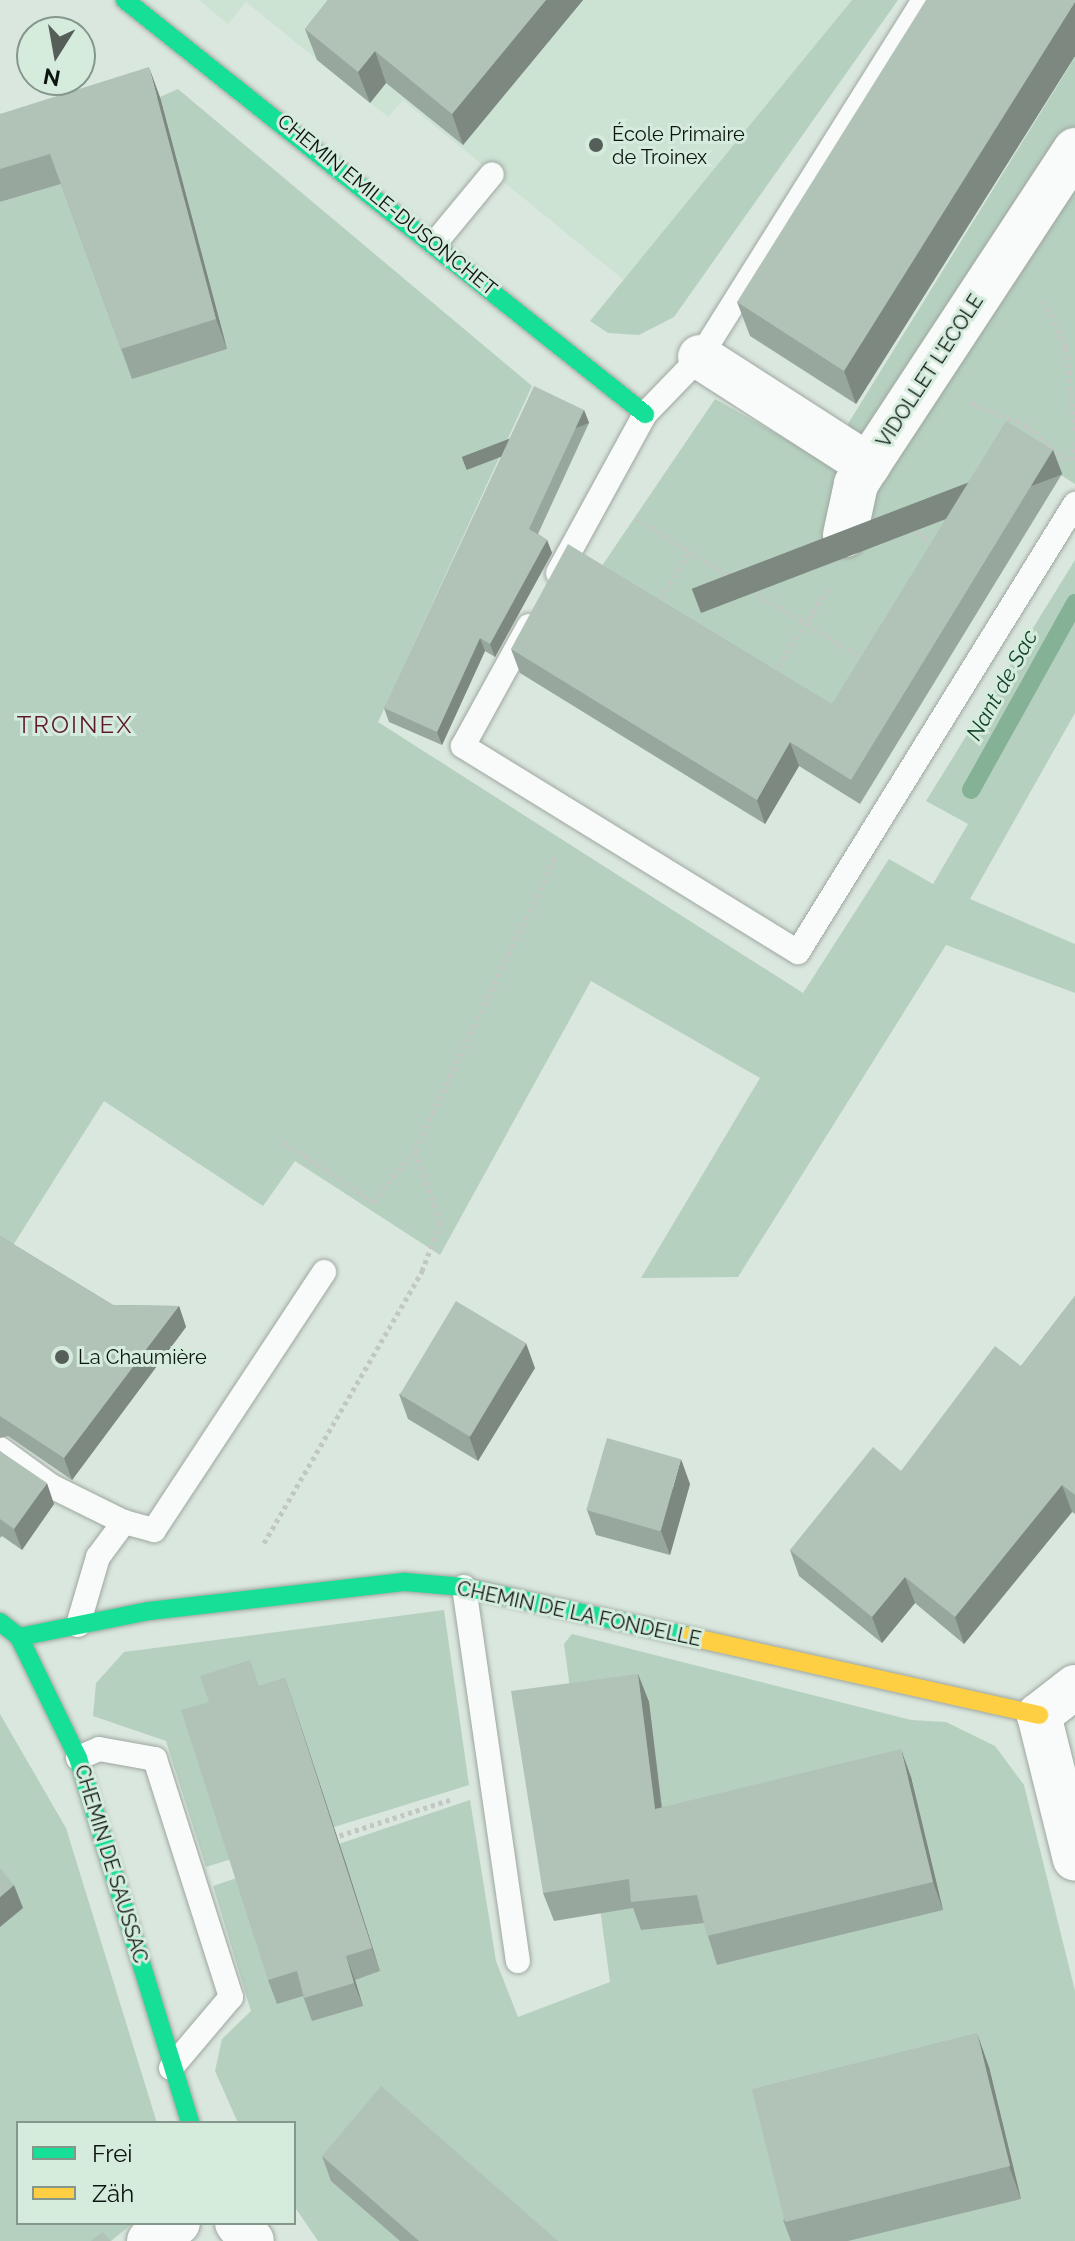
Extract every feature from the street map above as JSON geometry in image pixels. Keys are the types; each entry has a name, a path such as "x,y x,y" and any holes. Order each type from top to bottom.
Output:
{"street":[{"name":"CHEMIN EMILE-DUSONCHET","path":"125,0 435,243 645,414"},
{"name":"VIDOLLET L'ECOLE","path":"700,357 868,465 1075,150"},
{"path":"845,535 856,484 868,465"},
{"name":"CHEMIN DE LA FONDELLE","path":"19,1637 230,1602 405,1582 464,1587 1039,1715"},
{"name":"CHEMIN DE SAUSSAC","path":"0,1622 19,1637 78,1758 189,2121"},
{"path":"1075,1687 1039,1715 1075,1859"},
{"path":"149,2241 175,2225"},
{"path":"239,2225 252,2241"}],"lane":[{"path":"924,0 700,357 645,414 463,746 798,952 1075,504"},
{"path":"435,243 492,174"},
{"path":"0,1449 51,1486 124,1522 154,1530 324,1272"},
{"path":"78,1625 98,1557 124,1522"},
{"path":"464,1587 518,1961"},
{"path":"78,1758 99,1749 155,1759 231,1997 171,2068"}],"path":[{"path":"998,267 1037,293 1056,317 1075,432"},
{"path":"921,383 1027,426 1073,467"},
{"path":"1073,467 1075,443"},
{"path":"601,496 878,668"},
{"path":"772,677 832,583 845,535"},
{"path":"656,607 690,551"},
{"path":"284,1142 373,1202 415,1150 575,814"},
{"path":"230,1602 422,1271 440,1223 415,1150"},
{"path":"314,1844 493,1786"}],"shaded area":[{"name":"École Primaire de Troinex","path":"199,0 852,0 625,281 403,100 388,117 246,2 228,24"},
{"path":"852,0 898,0 674,317 639,335 608,333 590,321"},
{"path":"1075,57 1075,484 1015,446 841,728 593,579 715,399 825,461"},
{"path":"178,89 532,386 378,722 803,993 889,859 933,884 968,824 926,801 1075,560 1075,713 970,899 1075,944 1075,993 946,945 738,1277 641,1278 760,1078 591,981 440,1255 295,1161 263,1206 104,1101 0,1266 0,202 61,184 226,349 160,97"},
{"path":"444,1610 469,1785 206,1867 166,1741 93,1716 96,1683 124,1652"},
{"path":"572,1634 911,1720 946,1722 995,1746 1024,1785 1075,1991 1075,2241 318,2241 296,2209 296,2121 237,2121 215,2071 222,2039 251,2011 213,1886 470,1800 496,1961 518,2017 610,1982 564,1644"},
{"path":"0,1714 66,1828 156,2121 16,2121 16,2225 131,2225 111,2241 0,2241"}],"building":[{"path":"328,0 546,0 452,114 375,51 358,72 305,29"},
{"path":"926,0 1075,2 844,371 737,302"},
{"path":"149,67 216,319 121,349 50,154 0,169 0,114 57,96 96,96 96,84"},
{"path":"534,386 584,410 529,529 547,540 490,644 480,638 437,732 384,708"},
{"path":"1006,421 1053,450 851,780 790,742 757,800 511,649 568,544 832,704"},
{"path":"0,1236 113,1305 179,1306 64,1458 0,1416"},
{"path":"1075,1296 1075,1495 1062,1485 955,1617 905,1577 872,1617 790,1550 873,1447 901,1471 995,1346 1021,1366"},
{"path":"456,1301 526,1343 470,1437 400,1394"},
{"path":"607,1438 681,1459 660,1531 586,1510"},
{"path":"0,1451 47,1483 14,1529 0,1519"},
{"path":"250,1660 259,1686 285,1678 372,1948 346,1956 354,1983 304,1998 297,1971 268,1980 181,1710 209,1702 200,1676"},
{"path":"638,1674 655,1809 901,1749 933,1882 707,1936 697,1895 631,1902 629,1879 543,1893 511,1691"},
{"path":"0,1868 14,1885 0,1897"},
{"path":"977,2033 1010,2166 785,2222 752,2089"},
{"path":"381,2086 558,2241 419,2241 322,2156"},
{"path":"102,2232 111,2241 91,2241"}],"waterway":[{"name":"Nant de Sac","path":"971,790 1075,603"}],"traffic: fast":[{"path":"125,0 645,414"},
{"path":"19,1637 149,1611 405,1582 464,1587 686,1636"},
{"path":"0,1622 19,1637 78,1758 189,2121"}],"traffic: slow":[{"path":"686,1636 1039,1715"}],"place":[{"name":"École Primaire de Troinex","path":"596,145"},
{"name":"La Chaumière","path":"62,1357"}],"district":[{"name":"TROINEX","path":"75,725"}]}
